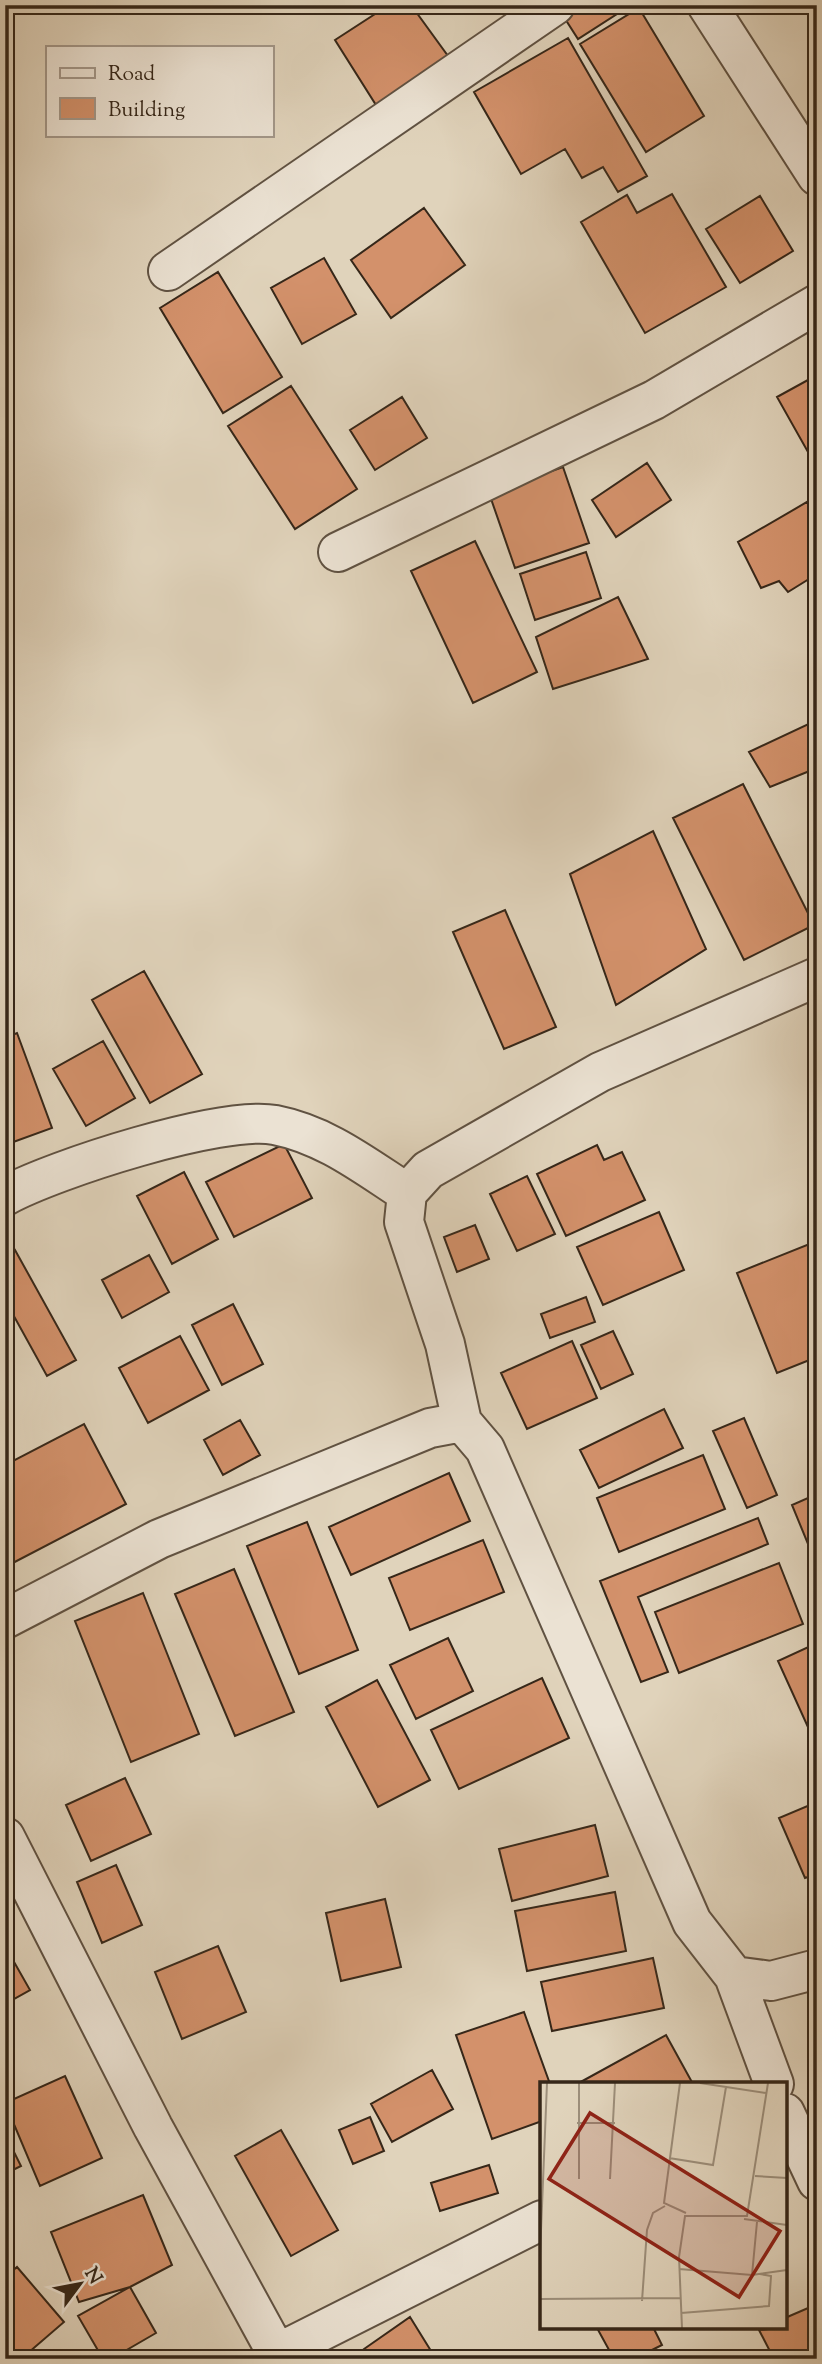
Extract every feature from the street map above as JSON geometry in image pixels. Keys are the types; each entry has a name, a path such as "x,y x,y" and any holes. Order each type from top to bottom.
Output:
{"street":[{"path":"168,271 555,5"},
{"path":"707,5 817,176"},
{"path":"338,552 654,400 817,304"},
{"path":"773,2082 734,1976 692,1922 485,1449 463,1422 445,1344 404,1222 407,1193 428,1170 600,1072 817,976"},
{"path":"5,1196 24,1186 87,1163 212,1129 273,1125 328,1142 407,1193"},
{"path":"5,1619 159,1539 430,1427 463,1422"},
{"path":"5,1837 147,2116 278,2356 540,2221"},
{"path":"734,1976 771,1981 817,1969"},
{"path":"787,2117 817,2180"}],"building":[{"path":"389,5 411,5 448,56 376,105 335,40"},
{"path":"575,5 631,5 578,39 562,14"},
{"path":"639,8 704,116 646,152 580,44"},
{"path":"568,38 647,176 618,192 603,167 582,178 565,149 521,174 474,92"},
{"path":"672,194 726,287 645,333 581,222 627,195 637,213"},
{"path":"760,196 793,251 740,283 706,229"},
{"path":"424,208 465,265 391,318 351,260"},
{"path":"324,258 356,314 302,344 271,288"},
{"path":"218,272 282,377 223,413 160,308"},
{"path":"817,375 817,468 777,397"},
{"path":"291,386 357,489 295,529 228,426"},
{"path":"402,397 427,438 375,470 350,430"},
{"path":"647,463 671,500 616,537 592,500"},
{"path":"563,467 589,543 515,568 489,493"},
{"path":"807,502 817,520 817,574 788,592 779,581 761,588 738,542"},
{"path":"475,541 537,672 473,703 411,571"},
{"path":"586,552 601,598 535,620 520,574"},
{"path":"618,597 648,659 553,689 536,637"},
{"path":"817,720 817,768 770,787 749,752"},
{"path":"743,784 814,925 744,960 673,818"},
{"path":"653,831 706,949 616,1005 570,874"},
{"path":"505,910 556,1027 504,1049 453,932"},
{"path":"144,971 202,1074 150,1103 92,1000"},
{"path":"17,1033 52,1128 5,1145 5,1038"},
{"path":"103,1041 135,1098 86,1126 53,1069"},
{"path":"284,1144 312,1198 234,1237 206,1182"},
{"path":"597,1145 604,1160 622,1152 645,1200 566,1236 537,1174"},
{"path":"184,1172 218,1239 172,1264 137,1196"},
{"path":"527,1176 555,1234 517,1251 490,1194"},
{"path":"659,1212 684,1270 603,1305 577,1247"},
{"path":"475,1225 489,1259 457,1272 444,1237"},
{"path":"817,1241 817,1357 777,1373 737,1273"},
{"path":"15,1250 76,1360 47,1376 5,1300 5,1256"},
{"path":"149,1255 169,1292 122,1318 102,1280"},
{"path":"586,1297 595,1322 550,1338 541,1314"},
{"path":"233,1304 263,1364 222,1385 192,1325"},
{"path":"613,1331 633,1374 601,1389 581,1345"},
{"path":"180,1336 209,1390 148,1423 119,1368"},
{"path":"572,1341 597,1398 527,1429 501,1373"},
{"path":"664,1409 683,1448 599,1488 580,1450"},
{"path":"744,1418 777,1495 747,1508 713,1431"},
{"path":"240,1420 260,1455 223,1475 204,1440"},
{"path":"84,1424 126,1504 7,1566 5,1465"},
{"path":"703,1455 725,1509 619,1552 597,1498"},
{"path":"449,1473 470,1521 351,1575 329,1527"},
{"path":"817,1494 817,1554 813,1556 792,1505"},
{"path":"758,1518 768,1544 638,1597 668,1672 641,1682 600,1581"},
{"path":"307,1522 358,1650 299,1674 247,1546"},
{"path":"483,1540 504,1592 410,1630 389,1578"},
{"path":"779,1563 803,1624 679,1673 655,1612"},
{"path":"234,1569 294,1712 235,1736 175,1594"},
{"path":"143,1593 199,1734 131,1762 75,1621"},
{"path":"448,1638 473,1691 416,1719 390,1665"},
{"path":"817,1643 817,1734 812,1736 778,1661"},
{"path":"542,1678 569,1738 459,1789 431,1730"},
{"path":"377,1680 430,1780 378,1807 326,1707"},
{"path":"125,1778 151,1834 91,1861 66,1805"},
{"path":"817,1802 817,1874 805,1878 779,1818"},
{"path":"595,1825 608,1876 512,1901 499,1849"},
{"path":"116,1865 142,1925 102,1943 77,1882"},
{"path":"615,1892 626,1951 527,1971 515,1911"},
{"path":"385,1899 401,1967 341,1981 326,1913"},
{"path":"5,1946 30,1990 5,2004"},
{"path":"218,1946 246,2012 182,2039 155,1972"},
{"path":"653,1958 664,2008 552,2031 541,1982"},
{"path":"524,2012 549,2082 540,2082 540,2122 492,2139 456,2035"},
{"path":"666,2035 692,2082 581,2082"},
{"path":"432,2070 453,2109 392,2142 371,2104"},
{"path":"65,2076 102,2158 40,2186 5,2103"},
{"path":"370,2117 384,2151 353,2164 339,2130"},
{"path":"281,2130 338,2230 291,2256 235,2156"},
{"path":"5,2134 21,2166 5,2174"},
{"path":"489,2165 498,2193 440,2211 431,2183"},
{"path":"143,2195 172,2265 130,2287 79,2302 51,2232"},
{"path":"17,2267 64,2322 21,2359 5,2359 5,2277"},
{"path":"130,2287 156,2333 111,2359 103,2359 78,2316"},
{"path":"815,2305 817,2359 774,2359 759,2330 787,2329 787,2317"},
{"path":"410,2317 436,2359 369,2359 364,2349"},
{"path":"598,2329 654,2329 662,2345 634,2359 614,2359"}]}
